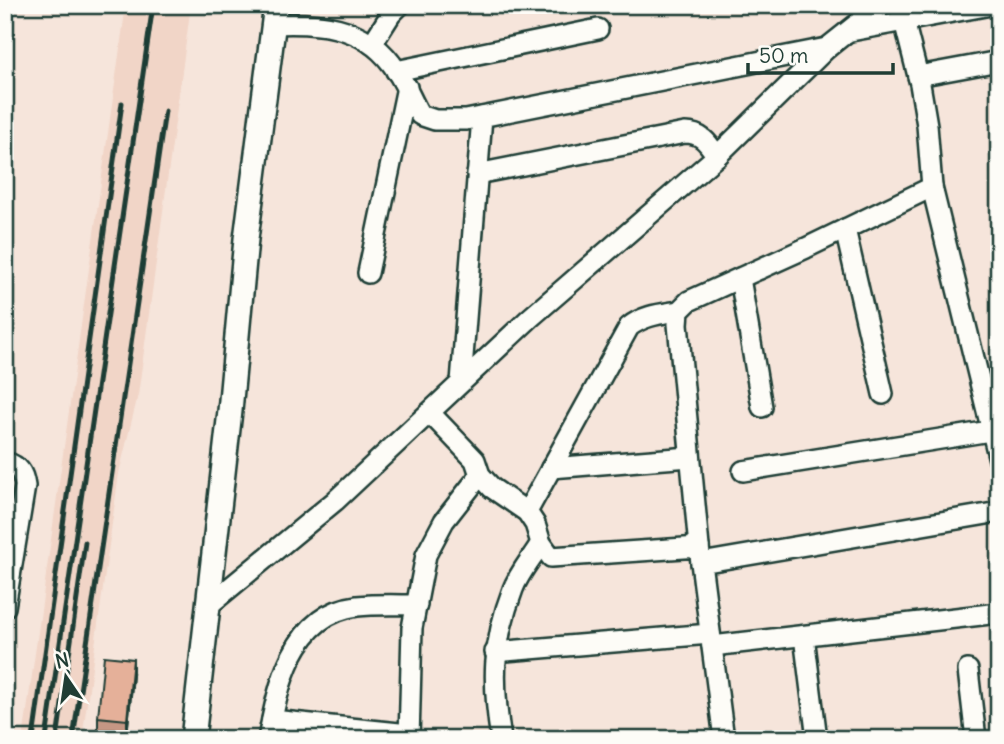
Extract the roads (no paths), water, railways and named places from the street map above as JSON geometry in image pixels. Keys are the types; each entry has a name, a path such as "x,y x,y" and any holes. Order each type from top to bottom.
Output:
{"street":[{"path":"372,44 400,5"},
{"path":"209,605 335,501 461,382 717,156 827,48 881,5"},
{"path":"847,32 902,13 991,5"},
{"path":"902,13 927,125 932,187 999,460"},
{"path":"193,739 246,239 275,15 304,23 337,27 372,44 402,79 420,115 435,120 466,120 827,48"},
{"path":"402,79 598,29"},
{"path":"918,76 999,61"},
{"path":"368,272 402,79"},
{"path":"461,382 482,117"},
{"path":"477,174 685,133 694,133 703,138 717,156"},
{"path":"724,739 700,555 678,324 680,311 689,301 932,187"},
{"path":"845,229 883,394"},
{"path":"740,278 762,407"},
{"path":"527,512 629,327 637,320 649,316 680,311"},
{"path":"429,413 475,460 480,475 492,488 527,512 535,524 541,543 551,557 700,555 999,512"},
{"path":"743,471 990,431"},
{"path":"551,468 691,457"},
{"path":"5,462 16,465 23,475 25,486 5,607"},
{"path":"417,605 357,606 331,614 316,624 291,657 279,685 270,729 409,737 412,628 417,605 426,555 444,521 480,475"},
{"path":"501,739 494,673 495,652 514,587 541,543"},
{"path":"495,652 804,636 999,613"},
{"path":"804,636 817,739"},
{"path":"968,670 976,739"}],"railway":[{"path":"46,739 153,5"},
{"path":"33,739 122,103"},
{"path":"73,739 165,111"},
{"path":"57,739 85,542"}]}
